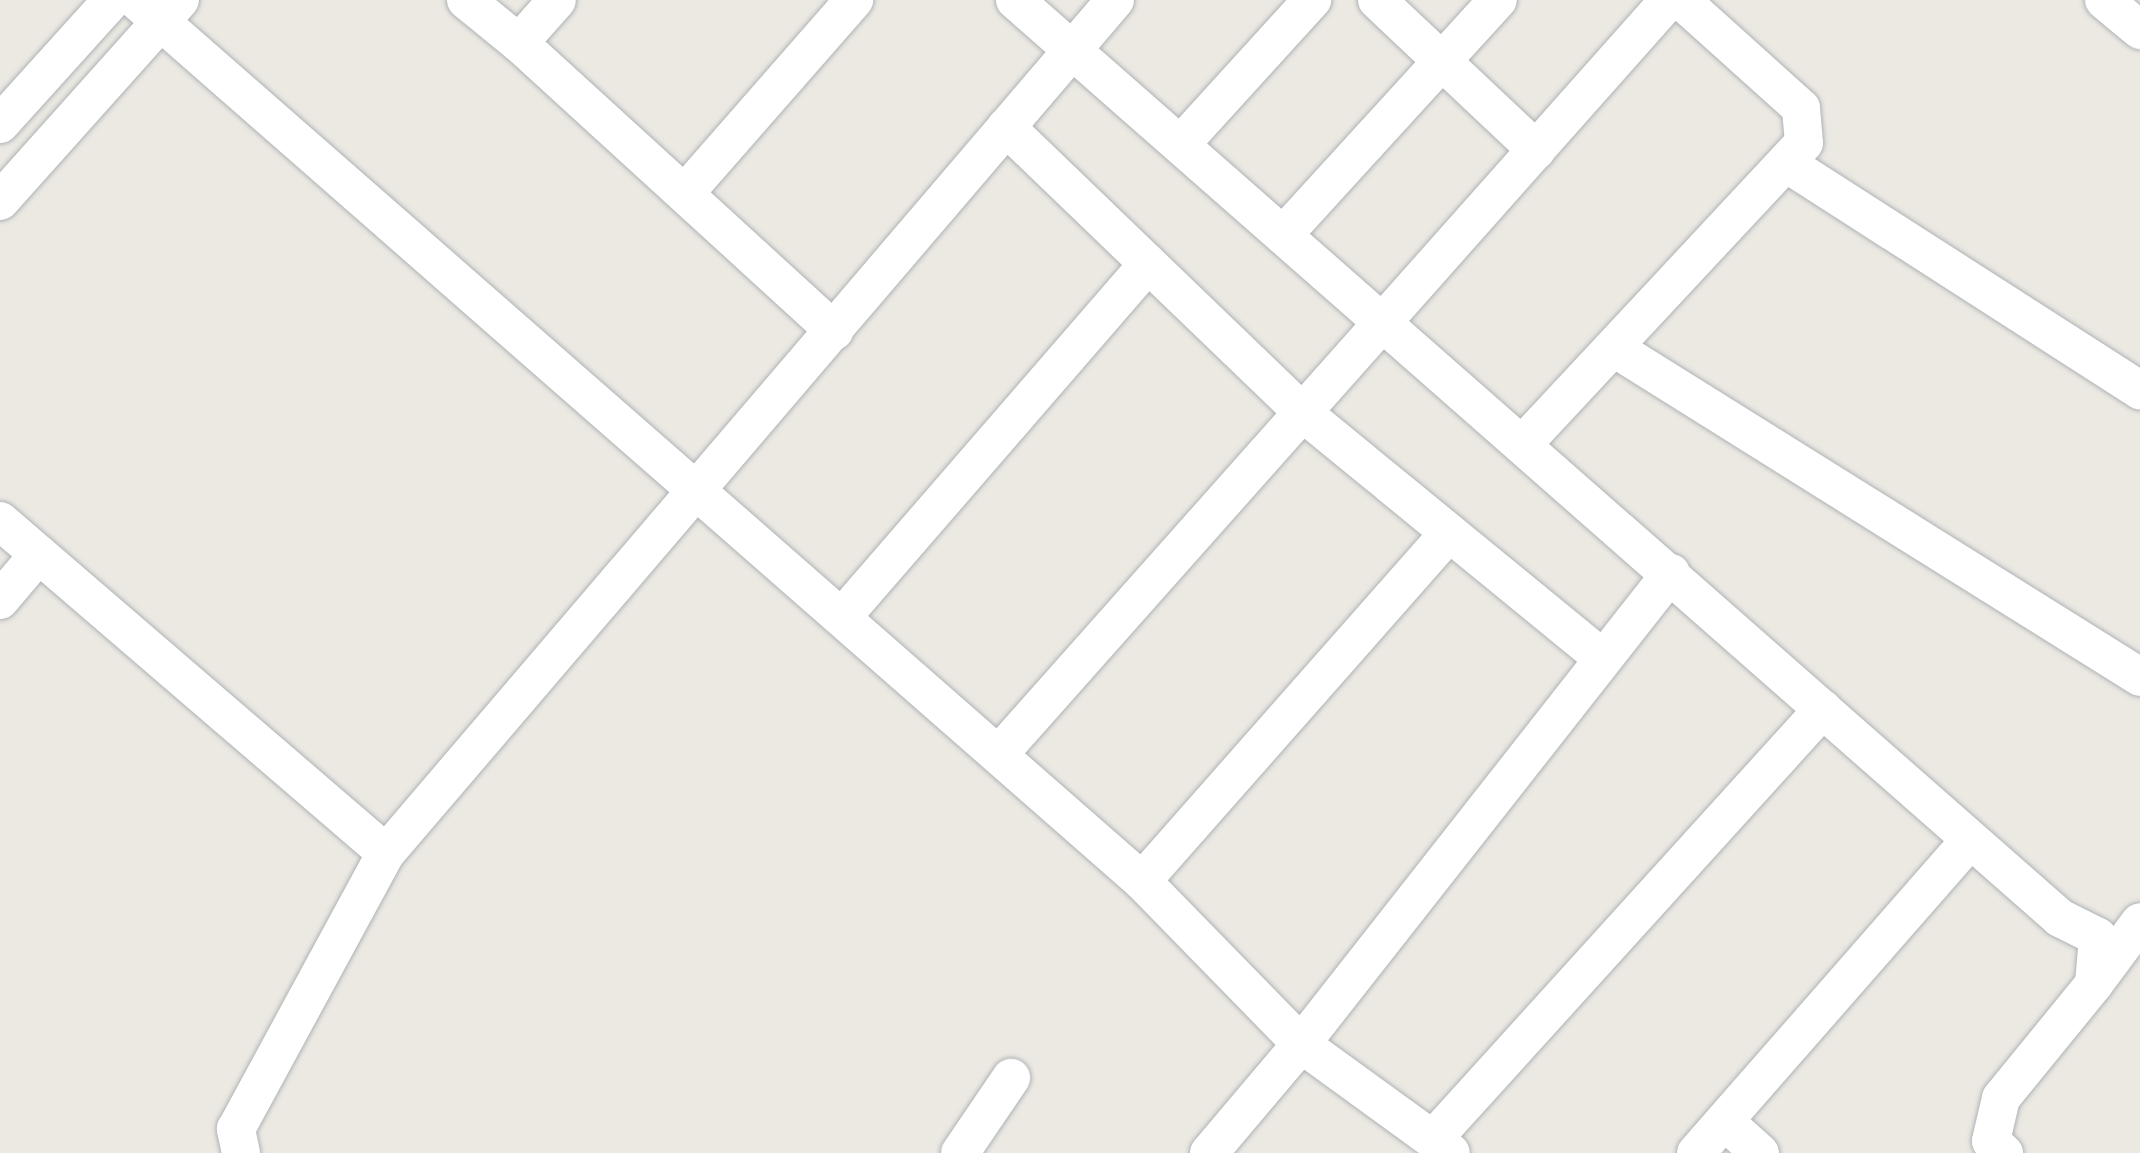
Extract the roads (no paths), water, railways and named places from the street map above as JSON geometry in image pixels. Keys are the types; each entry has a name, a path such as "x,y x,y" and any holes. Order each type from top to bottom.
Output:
{"street":[{"path":"0,124 112,0"},
{"path":"466,0 519,43 834,331"},
{"path":"519,43 558,0"},
{"path":"685,193 854,0"},
{"path":"1015,0 1671,573 2060,918 2098,937 2094,984"},
{"path":"241,1153 236,1129 386,853 834,331 1070,48 1115,0"},
{"path":"1181,144 1312,0"},
{"path":"1377,0 1536,150"},
{"path":"1284,234 1498,0"},
{"path":"999,754 1669,0"},
{"path":"1522,445 1804,143 1801,108 1681,0"},
{"path":"2104,0 2140,30"},
{"path":"0,201 158,8 200,52 1142,881 1301,1044 1443,1146 1823,709"},
{"path":"1006,127 1303,413 1601,657"},
{"path":"1786,163 2140,390"},
{"path":"843,616 1148,264"},
{"path":"1614,348 2140,677"},
{"path":"0,521 386,853"},
{"path":"1142,881 1449,533"},
{"path":"0,600 39,554"},
{"path":"1209,1153 1301,1044 1601,657 1671,573"},
{"path":"1696,1153 1970,840"},
{"path":"2004,1153 1991,1141 2001,1098 2094,984 2140,922"},
{"path":"960,1153 1012,1078"},
{"path":"1724,1121 1759,1153"}]}
